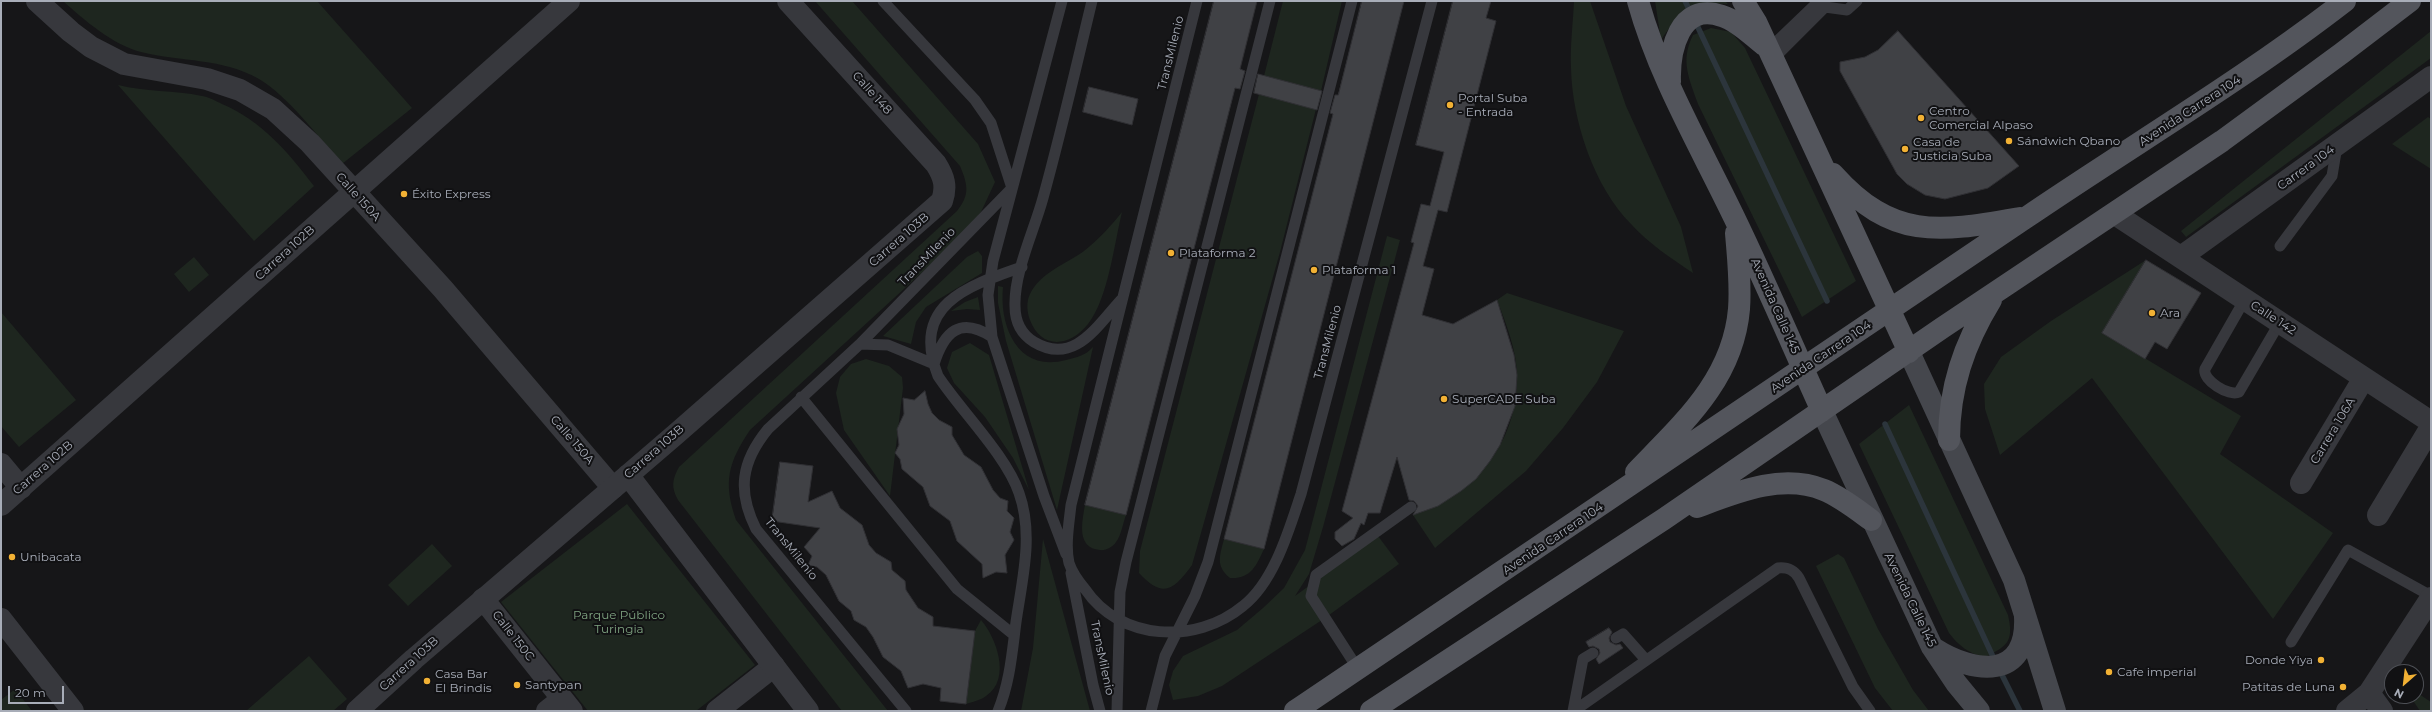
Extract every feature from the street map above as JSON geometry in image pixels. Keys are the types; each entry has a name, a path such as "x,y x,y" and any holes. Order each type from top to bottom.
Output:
{"main road":[{"name":"Avenida Calle 145","path":"1638,1 1653,46 1671,88 1735,218 1871,520 1932,647 1956,683 1979,711"},
{"path":"1744,1 1771,54 1821,160 1949,440 2004,555 2024,607 2055,711"},
{"name":"Avenida Carrera 104","path":"1295,711 1605,505 2027,217 2236,80 2346,1"},
{"path":"1371,711 1664,519 1996,293 2115,214 2265,110 2410,1"},
{"path":"1671,88 1671,54 1679,31 1685,23 1694,17 1711,14 1731,20 1771,54"},
{"path":"1821,160 1857,198 1877,212 1897,222 1923,228 1953,229 2027,217"},
{"path":"1605,505 1696,409 1724,368 1731,350 1739,309 1735,218"},
{"path":"1949,440 1950,408 1960,361 1975,326 1996,293"},
{"path":"1664,519 1746,489 1771,483 1806,484 1825,490 1871,520"},
{"path":"1932,647 1956,661 1987,668 1994,667 2010,658 2017,651 2023,639 2025,627 2024,607"}],"street":[{"name":"Calle 150A","path":"37,1 71,32 91,47 119,61 207,79 240,90 273,109 310,143 621,481 774,666 808,711"},
{"name":"Carrera 102B","path":"1,505 570,1"},
{"name":"Calle 148","path":"788,1 936,164 943,176 946,190"},
{"name":"Carrera 104","path":"2181,257 2431,77"},
{"name":"Carrera 103B","path":"357,711 933,210 942,201 946,190"},
{"name":"Calle 142","path":"2115,214 2431,422"},
{"name":"Carrera 106A","path":"2301,483 2364,378"},
{"path":"2378,514 2431,427"},
{"path":"1,464 20,488"},
{"path":"2347,711 2369,693 2431,597"},
{"name":"Calle 150C","path":"484,599 560,707"},
{"path":"1,620 73,711"},
{"path":"717,711 774,666"},
{"path":"2369,693 2382,711"}],"lane":[{"path":"883,1 975,100 991,123 1012,188"},
{"name":"TransMilenio","path":"1062,1 1012,188 990,278 988,295 992,337 1044,496 1069,563 1093,685 1100,711"},
{"name":"TransMilenio","path":"1092,1 1043,198 1022,267 1016,294 1016,316 1025,335 1044,348 1062,349 1073,347 1085,340 1123,298"},
{"name":"TransMilenio","path":"1197,1 1071,505 1068,530 1069,563 1094,602 1119,621 1158,632 1176,632 1211,626 1228,618 1245,606 1261,586 1288,534 1302,487 1432,1"},
{"name":"TransMilenio","path":"1117,711 1120,592 1134,526 1270,1"},
{"path":"1151,711 1165,656 1194,596 1208,562 1352,1"},
{"path":"1771,54 1819,1"},
{"path":"1771,54 1825,7 1847,10 1857,1"},
{"path":"2280,246 2332,176 2337,145"},
{"name":"TransMilenio","path":"906,711 756,529 748,513 744,496 744,477 748,460 755,444 801,397 860,344 1012,188"},
{"path":"998,711 1009,676 1027,538 1019,493 1004,466 946,388 934,364 930,343 930,332 942,307 954,297 990,278 1022,267"},
{"path":"2245,300 2205,368 2204,374 2207,379 2231,393 2239,392 2280,322"},
{"path":"934,364 944,339 958,329 969,327 980,329 992,337"},
{"path":"860,344 888,345 934,364"},
{"path":"801,397 957,589 1014,635"},
{"path":"1358,669 1311,596 1316,575 1411,507"},
{"path":"2291,642 2348,550 2431,597"},
{"path":"1573,711 1778,568 1784,567 1790,569 1799,578 1853,687 1870,711"},
{"path":"1616,638 1623,634 1646,660"},
{"path":"1573,711 1583,659 1593,653"},
{"path":"1157,685 1161,711"}],"green space":[{"path":"63,1 317,1 412,108 342,164 292,107 281,96 259,79 231,67 202,61 156,55 130,49 99,31"},
{"path":"815,1 852,1 978,144 995,182 981,212 965,233 750,430 732,463 729,484 732,507 736,520 888,711 842,711 678,500 673,487 675,476 679,467 957,211 966,195 965,179 960,166"},
{"path":"1283,1 1342,1 1321,91 1264,76"},
{"path":"1574,1 1590,1 1626,106 1681,227 1693,273 1660,250 1631,224 1618,209 1596,172 1581,130 1572,88 1571,51"},
{"path":"1655,1 1725,1 1728,4 1705,4 1688,10 1675,21 1661,40"},
{"path":"1711,28 1731,32 1745,48 1856,281 1802,317 1698,104 1689,78 1686,61 1689,44 1693,35"},
{"path":"2431,31 2431,58 2186,237 2181,231"},
{"path":"118,85 205,97 236,111 262,128 294,161 314,186 254,241"},
{"path":"1259,94 1316,109 1280,252 1192,565 1186,574 1174,585 1168,588 1162,588 1147,581 1139,573 1140,551"},
{"path":"2428,117 2431,119 2431,169 2392,144"},
{"path":"1122,212 1110,271 1101,301 1088,324 1081,332 1065,341 1048,341 1041,337 1035,330 1030,320 1027,304 1034,287 1040,280 1089,247 1104,233"},
{"path":"1387,236 1400,240 1323,527 1309,574 1295,596 1378,536 1399,564 1325,618 1222,686 1198,696 1173,700 1169,685 1173,671 1183,656 1237,630 1263,608 1284,588 1305,550"},
{"path":"978,251 982,256 982,273 926,307 916,322 911,344 883,336 967,257"},
{"path":"194,257 209,275 189,292 174,274"},
{"path":"2146,260 2103,333 2241,416 2220,454 2333,533 2273,619 2092,378 2000,455 1985,409 1984,384 2001,357 2051,321"},
{"path":"998,286 1003,287 1004,317 1009,331 1015,343 1024,353 1035,360 1049,362 1077,357 1093,347 1057,510 1006,341 998,303"},
{"path":"1507,293 1624,331 1597,382 1563,428 1526,471 1435,548 1413,515 1435,505 1455,493 1473,479 1488,463 1500,444 1509,424 1515,402 1517,367 1510,337 1497,300"},
{"path":"978,297 980,310 967,309 951,311 965,302"},
{"path":"1,312 76,400 19,447 1,426"},
{"path":"970,343 989,355 1029,490 1013,458 985,417 954,383 947,368 952,352"},
{"path":"866,359 889,366 902,377 903,388 890,496 844,430 836,393 840,377 851,364"},
{"path":"1909,405 2008,615 2010,631 2007,642 2004,646 1985,657 1974,654 1964,648 1949,633 1859,444"},
{"name":"Parque Público Turingia","path":"627,504 755,665 696,711 588,711 501,602"},
{"path":"1085,505 1126,515 1118,539 1111,547 1102,550 1092,548 1087,545 1082,533"},
{"path":"1043,539 1090,711 1021,711 1033,648"},
{"path":"1224,539 1264,549 1255,566 1248,574 1237,578 1230,578 1225,574 1220,565 1220,555"},
{"path":"432,544 452,566 408,606 388,585"},
{"path":"1838,554 1844,558 1878,629 1913,690 1929,711 1893,711 1875,688 1816,566"},
{"path":"981,620 987,627 996,647 1000,669 994,689 979,700 966,704 975,631"},
{"path":"309,656 347,699 333,711 246,711"},
{"path":"15,689 32,711 1,711 1,700"},
{"path":"2424,697 2431,702 2431,711 2420,711 2415,704 2424,704"}],"building":[{"name":"Plataforma 2","path":"1214,1 1257,1 1240,69 1245,71 1240,89 1235,88 1126,515 1085,505"},
{"name":"Plataforma 1","path":"1362,1 1404,1 1264,549 1224,539 1333,114 1330,113 1335,95 1338,95"},
{"name":"SuperCADE Suba","path":"1453,1 1491,1 1486,18 1496,21 1447,212 1438,210 1423,266 1434,269 1422,315 1453,324 1497,300 1514,355 1517,375 1515,406 1500,445 1490,461 1476,479 1438,506 1413,515 1418,506 1414,501 1409,500 1397,457 1380,513 1368,513 1364,525 1361,523 1354,539 1342,546 1335,539 1335,532 1353,518 1342,511 1414,243 1411,242 1421,204 1430,206 1444,152 1416,145"},
{"name":"Centro Comercial Alpaso","path":"1898,31 2019,166 1988,188 1945,199 1925,195 1907,184 1897,174 1840,71 1840,62 1865,57 1878,50"},
{"path":"1258,74 1322,91 1317,110 1254,93"},
{"path":"1089,87 1138,99 1132,125 1083,112"},
{"name":"Ara","path":"2146,260 2201,293 2167,349 2155,342 2145,359 2102,333"},
{"path":"925,391 932,413 939,420 952,427 952,435 964,455 981,467 993,490 1000,498 1008,501 1007,511 1014,518 1010,532 1014,540 1005,555 1007,573 996,572 983,578 982,564 957,541 950,521 930,506 923,487 902,469 900,459 895,453 899,445 897,429 904,414 903,398 914,400"},
{"path":"780,462 813,466 808,502 832,491 840,508 862,525 869,545 876,553 891,562 892,570 905,581 906,590 918,608 933,617 933,626 975,631 966,704 940,701 941,688 923,684 908,688 901,671 883,657 866,627 854,620 851,611 839,601 826,575 817,567 808,565 812,556 804,547 820,528 772,521"},
{"path":"1609,628 1612,632 1609,638 1610,642 1616,645 1620,644 1623,648 1599,664 1596,659 1600,653 1599,649 1593,646 1589,647 1586,642"}],"waterway":[{"path":"1685,1 1691,13"},
{"path":"1695,21 1827,301"},
{"path":"1885,424 1995,661"},
{"path":"1999,669 2020,711"}],"place":[{"name":"Portal Suba - Entrada","path":"1450,105"},
{"name":"Centro Comercial Alpaso","path":"1921,118"},
{"name":"Sándwich Qbano","path":"2009,141"},
{"name":"Casa de Justicia Suba","path":"1905,149"},
{"name":"Éxito Express","path":"404,194"},
{"name":"Plataforma 2","path":"1171,253"},
{"name":"Plataforma 1","path":"1314,270"},
{"name":"Ara","path":"2152,313"},
{"name":"SuperCADE Suba","path":"1444,399"},
{"name":"Unibacata","path":"12,557"},
{"name":"Donde Yiya","path":"2321,660"},
{"name":"Cafe imperial","path":"2109,672"},
{"name":"Casa Bar El Brindis","path":"427,681"},
{"name":"Santypan","path":"517,685"},
{"name":"Patitas de Luna","path":"2343,687"}]}
